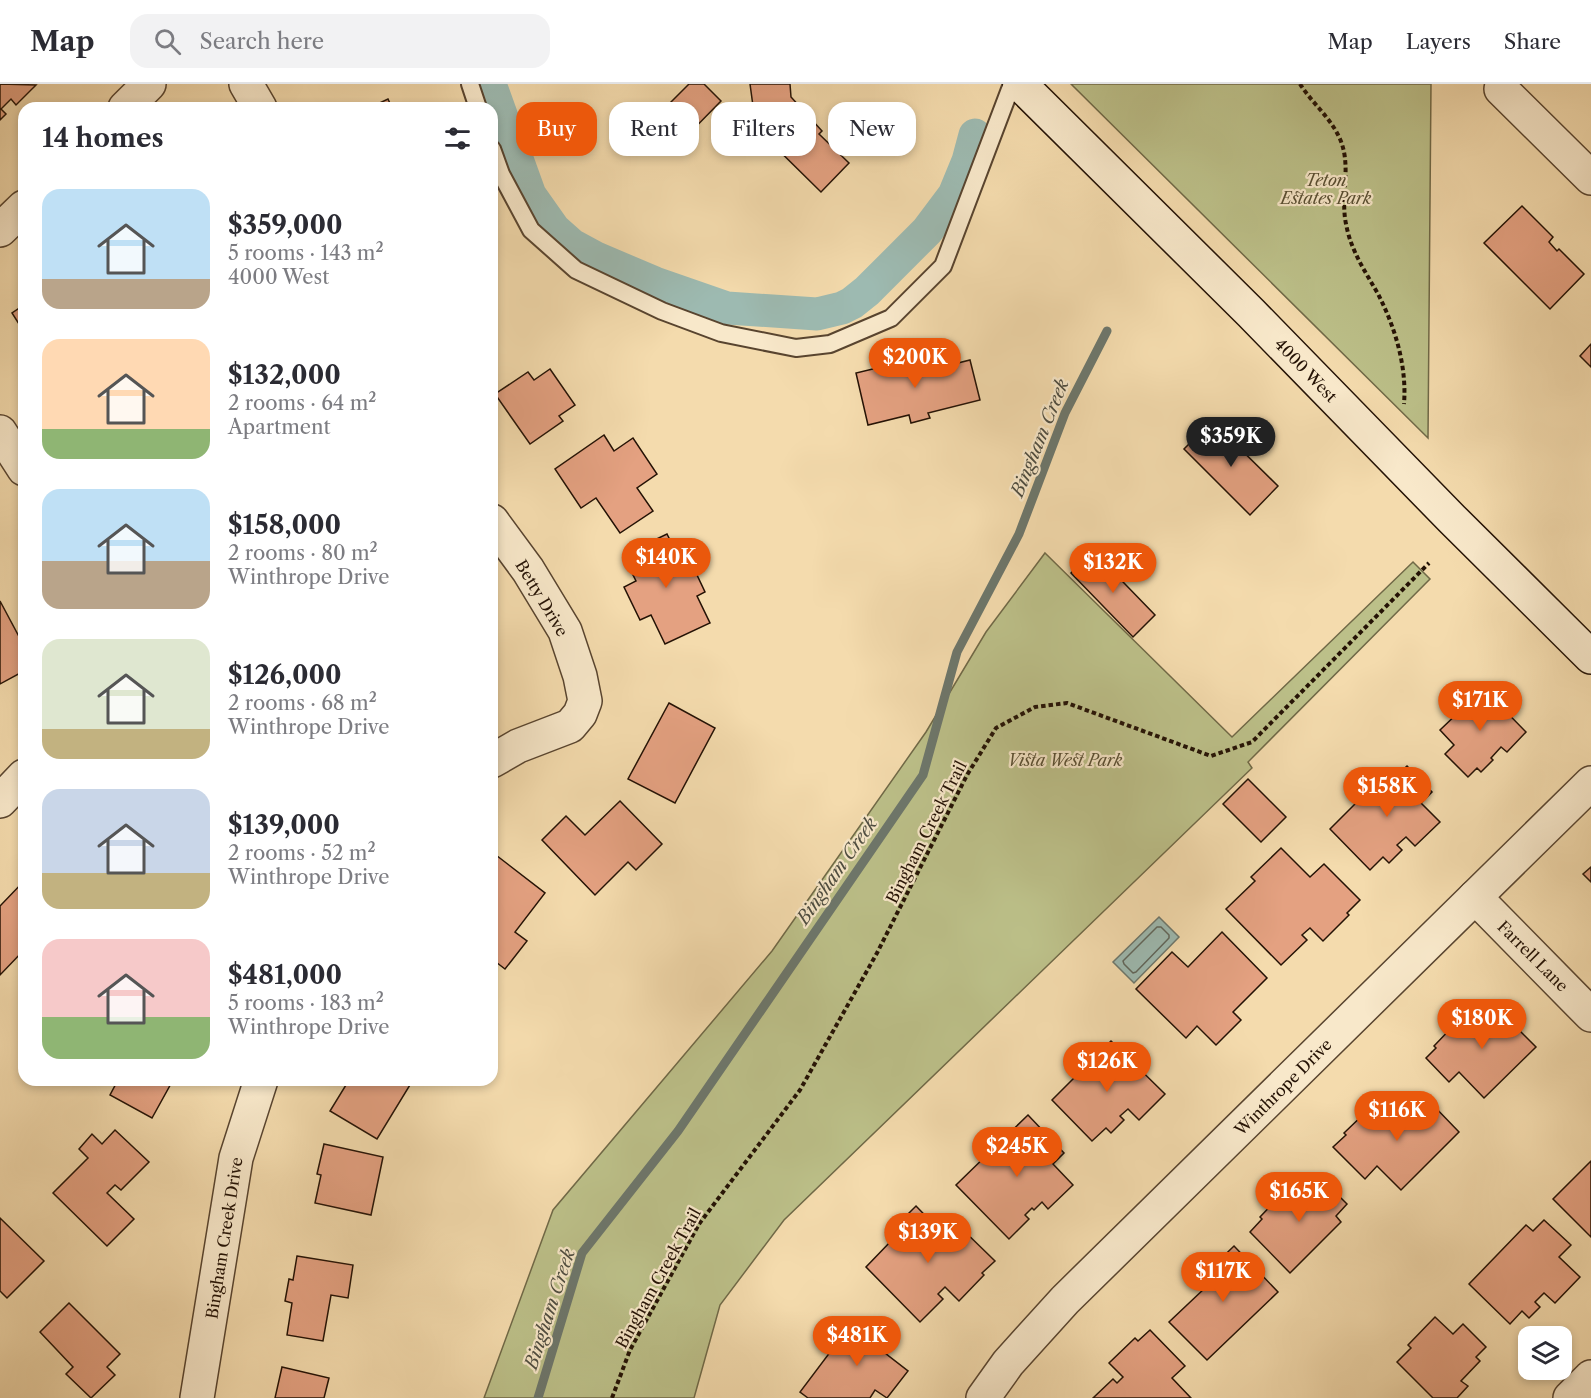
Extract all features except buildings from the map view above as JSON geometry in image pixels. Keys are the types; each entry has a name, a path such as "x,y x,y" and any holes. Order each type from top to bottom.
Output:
{"street":[{"path":"131,102 149,84"},
{"path":"246,84 256,102"},
{"name":"4000 West","path":"1020,84 1251,313 1452,519 1591,657"},
{"path":"1501,89 1591,178"},
{"path":"0,230 18,213"},
{"path":"0,432 18,460"},
{"name":"Betty Drive","path":"498,529 528,570 565,631 580,676 585,701 570,726 518,746 498,758"},
{"path":"0,801 18,782"},
{"name":"Winthrope Drive","path":"983,1398 1008,1363 1065,1300 1591,783"},
{"name":"Farrell Lane","path":"1475,897 1591,1015"},
{"name":"Bingham Creek Drive","path":"197,1398 236,1158 259,1086"},
{"path":"1570,1398 1591,1377"}],"lane":[{"path":"470,84 476,102"},
{"path":"498,166 531,230 576,270 663,311 722,333 795,348 830,344 891,318 943,266 1012,84"}],"path":[{"path":"1300,84 1335,129 1344,151 1346,172 1343,207 1346,228 1353,250 1380,299 1394,331 1404,380 1404,404"},
{"name":"Bingham Creek Trail","path":"612,1398 630,1350 699,1224 800,1090 877,953 967,776 996,728 1035,707 1067,703 1211,756 1252,742 1429,563"}],"green space":[{"name":"Teton Estates Park","path":"1071,84 1431,84 1428,438"},
{"name":"Vista West Park","path":"1045,553 1232,737 1413,562 1430,579 1248,762 1252,768 784,1220 720,1305 694,1398 484,1398 553,1210 772,951 926,732 986,632"}],"water":[{"path":"1159,917 1179,937 1134,983 1113,962"}],"waterway":[{"path":"490,84 496,102"},
{"path":"498,106 530,195 554,229 572,245 596,258 655,283 727,308 817,314 852,303 927,231 954,195 968,161 975,135"},
{"name":"Bingham Creek","path":"538,1398 582,1253 678,1131 923,775 957,652 1019,534 1065,413 1107,331"}]}
